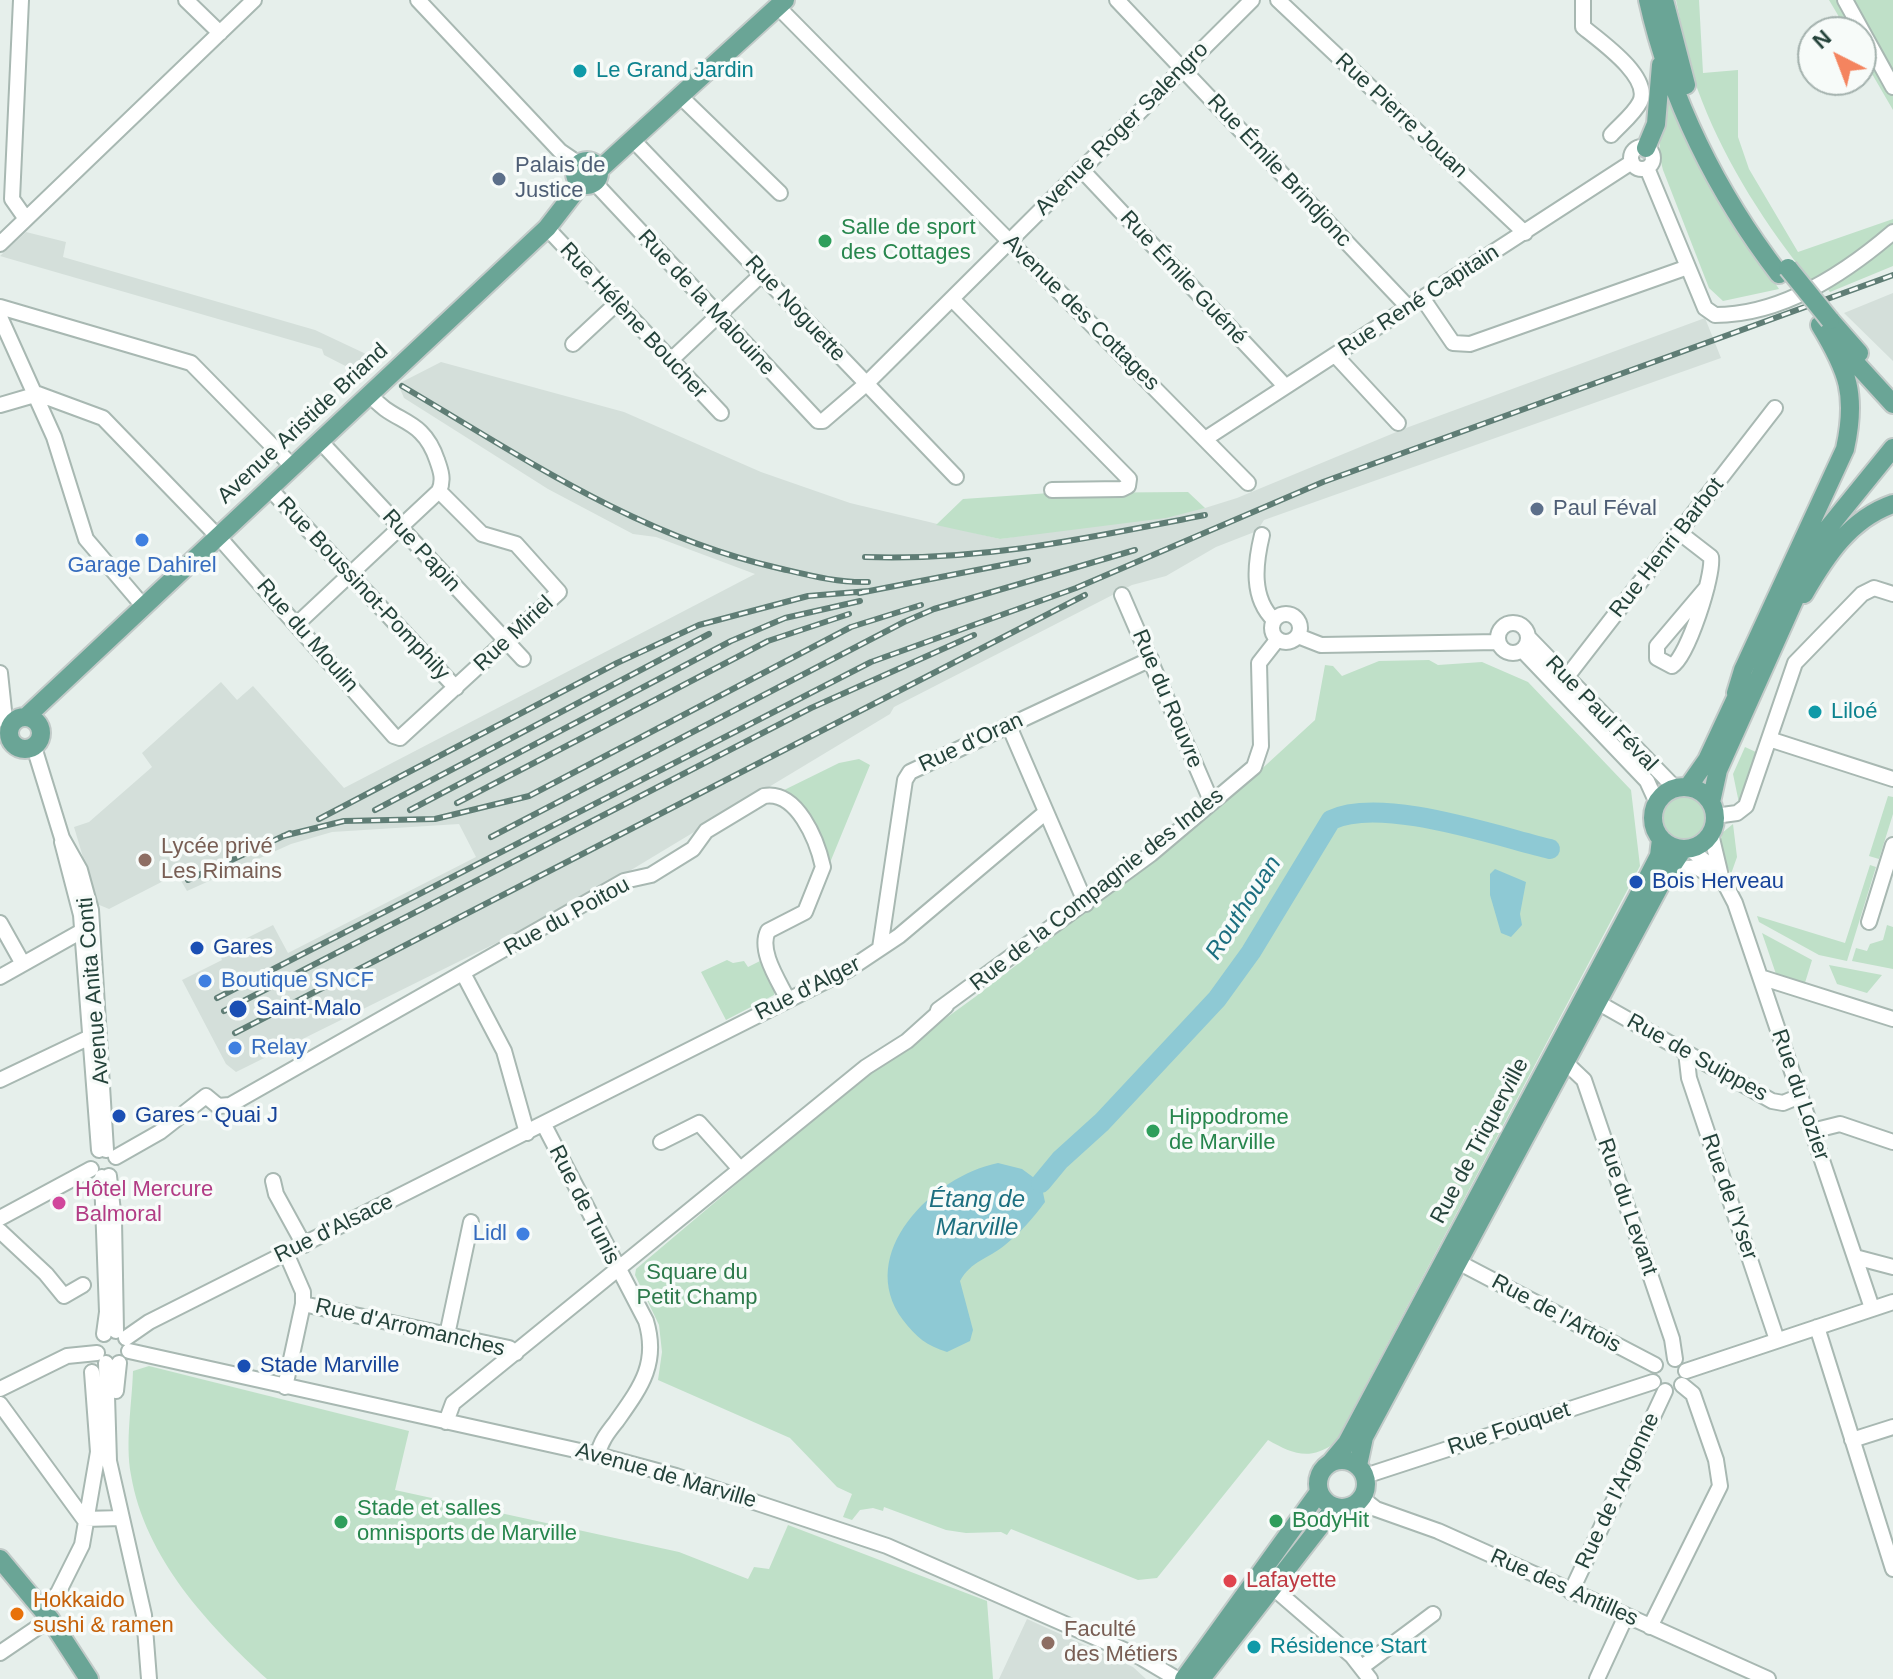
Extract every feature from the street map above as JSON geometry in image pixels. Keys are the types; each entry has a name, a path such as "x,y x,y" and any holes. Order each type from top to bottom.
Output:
{"main road":[{"path":"1648,0 1689,124 1719,184 1784,271 1893,404"},
{"path":"1664,0 1679,61 1699,119 1728,176 1784,271"},
{"name":"Avenue Aristide Briand","path":"18,730 144,607 547,228 591,179 781,3"},
{"path":"1646,148 1656,124 1662,87 1661,46"},
{"path":"579,164 575,174 591,179"},
{"path":"1825,322 1893,390"},
{"path":"1736,693 1743,670 1845,449 1851,422 1850,386 1825,322"},
{"path":"1893,448 1820,538 1736,693 1707,760 1682,787 1657,803 1653,822 1661,839 1687,849 1712,817 1718,770 1803,579 1825,542 1893,456"},
{"path":"1771,652 1841,539 1860,522 1893,504"},
{"path":"18,730 20,749 34,747"},
{"path":"1682,787 1703,793 1712,817"},
{"name":"Rue de Triquerville","path":"1332,1461 1347,1443 1628,915 1659,856 1661,839"},
{"name":"Rue de Triquerville","path":"1362,1470 1364,1437 1667,871 1687,849"},
{"path":"1184,1679 1319,1492 1321,1470 1332,1461 1346,1459 1362,1470 1362,1498 1350,1507 1335,1507 1319,1492"},
{"path":"1201,1679 1335,1507"},
{"path":"0,1559 47,1614 89,1679"}],"street":[{"path":"21,0 12,199 26,219"},
{"path":"186,0 220,33"},
{"path":"0,244 254,0"},
{"path":"418,0 560,151 579,164"},
{"name":"Rue Émile Brindjonc","path":"1117,0 1408,307"},
{"name":"Avenue Roger Salengro","path":"818,421 833,416 866,384 1252,0"},
{"name":"Rue Pierre Jouan","path":"1278,0 1525,233"},
{"path":"1583,0 1583,27 1631,69 1643,91 1640,102 1611,135"},
{"path":"1845,0 1893,87"},
{"name":"Avenue des Cottages","path":"781,3 1009,241 1248,483"},
{"path":"681,97 780,193"},
{"name":"Rue Noguette","path":"634,141 956,477"},
{"path":"1646,148 1653,160 1647,168 1640,169 1632,162 1634,151 1646,148"},
{"name":"Rue René Capitain","path":"1205,439 1632,162"},
{"path":"1647,168 1705,308 1715,315 1725,315 1820,286 1844,272 1893,232"},
{"name":"Rue Émile Guéné","path":"1081,169 1285,386"},
{"name":"Rue de la Malouine","path":"591,179 818,421"},
{"name":"Rue Hélène Boucher","path":"547,228 721,413"},
{"path":"1423,299 1453,343 1470,344 1688,267"},
{"path":"671,360 762,274"},
{"path":"952,299 1129,479 1128,486 1122,489 1052,490"},
{"path":"573,344 617,303"},
{"path":"0,307 191,363 293,467"},
{"path":"0,317 38,394 86,539 144,607"},
{"path":"1335,355 1398,423"},
{"path":"0,405 38,394"},
{"name":"Rue du Moulin","path":"38,394 103,418 218,537 394,736"},
{"path":"297,624 439,491 440,469 429,439 370,394"},
{"name":"Rue Henri Barbot","path":"1563,682 1775,408"},
{"name":"Rue Papin","path":"320,441 523,659"},
{"name":"Rue Boussinot-Pomphily","path":"270,489 456,688"},
{"name":"Rue Miriel","path":"394,736 406,735 559,592 516,544 482,534 439,491"},
{"path":"1680,533 1711,557 1713,568 1707,587 1682,655 1672,666 1665,665 1657,658 1657,646 1707,587"},
{"path":"1262,535 1257,560 1259,601 1274,620"},
{"path":"1712,817 1737,813 1746,806 1795,663 1862,594 1874,588 1893,594"},
{"name":"Rue du Rouvre","path":"1122,595 1212,803"},
{"path":"1283,614 1296,617 1300,626 1298,636 1287,643 1277,640 1272,632 1274,620 1283,614"},
{"path":"1298,636 1321,645 1498,642 1508,652 1525,644 1525,628 1512,623 1501,629 1498,642"},
{"name":"Rue de la Compagnie des Indes","path":"446,1422 453,1403 740,1169 866,1067 907,1041 946,1006 1086,904 1254,767 1261,754 1259,663 1277,640"},
{"name":"Rue Paul Féval","path":"1525,644 1563,682 1682,787"},
{"name":"Rue d'Oran","path":"880,948 905,780 917,767 1151,659"},
{"path":"0,673 5,699 18,730"},
{"name":"Rue Paul Féval","path":"1563,682 1647,781 1657,803"},
{"path":"1009,726 1086,904"},
{"path":"1769,739 1893,779"},
{"name":"Avenue Anita Conti","path":"34,747 87,929 107,1152"},
{"name":"Rue du Poitou","path":"464,975 624,881 651,875 693,849 706,831 764,796 773,794 793,805 817,850 823,873 805,912 768,931 764,947 788,1000"},
{"name":"Rue d'Alger","path":"544,1125 848,970 880,948 1046,812"},
{"name":"Rue du Lozier","path":"1712,817 1723,880 1760,977 1872,1308"},
{"path":"1869,922 1893,845"},
{"name":"Rue du Lozier","path":"1687,849 1723,880"},
{"path":"1667,871 1696,867 1723,880"},
{"path":"0,923 23,964"},
{"path":"0,977 87,929"},
{"name":"Avenue Anita Conti","path":"87,929 88,1038 107,1152"},
{"path":"159,1679 156,1637 118,1460 116,1386 97,1342 119,1338 114,1220 101,1174 90,1160 160,1132 206,1096 218,1106 230,1105 464,975 504,1051 527,1133"},
{"path":"1760,977 1893,1019"},
{"name":"Rue de Suippes","path":"1597,1002 1772,1101 1783,1103 1800,1096"},
{"path":"0,1080 88,1038"},
{"name":"Rue de l'Yser","path":"1686,1052 1689,1078 1777,1340"},
{"name":"Rue du Levant","path":"1565,1062 1584,1080 1672,1339 1675,1359"},
{"path":"661,1142 699,1123 740,1169"},
{"path":"1812,1131 1840,1124 1893,1142"},
{"name":"Rue d'Alsace","path":"107,1360 119,1338 544,1125"},
{"name":"Rue de Tunis","path":"544,1125 646,1321 652,1355 639,1390 603,1440 598,1455"},
{"path":"0,1218 116,1170 107,1152"},
{"path":"273,1181 276,1194 304,1245"},
{"path":"447,1335 471,1222"},
{"path":"0,1231 39,1266 64,1296 83,1285"},
{"path":"285,1387 303,1304 303,1292 286,1253"},
{"path":"1855,1257 1893,1267"},
{"name":"Rue de l'Artois","path":"1458,1262 1655,1365"},
{"name":"Rue Fouquet","path":"1362,1470 1659,1387 1777,1340 1893,1302"},
{"name":"Rue d'Arromanches","path":"303,1304 514,1349 516,1353"},
{"path":"1817,1327 1893,1569"},
{"name":"Avenue de Marville","path":"119,1338 285,1387 598,1455 676,1476 887,1546 1140,1657 1177,1679"},
{"path":"0,1389 67,1356 107,1360"},
{"path":"1650,1627 1720,1486 1716,1460 1693,1394 1675,1359 1664,1359 1655,1365"},
{"path":"107,1360 107,1445 144,1615 149,1679"},
{"name":"Rue de l'Argonne","path":"1571,1592 1659,1387 1655,1365"},
{"path":"0,1653 47,1614 82,1545 84,1519 93,1490 98,1452 92,1372"},
{"path":"0,1404 84,1519"},
{"path":"1852,1440 1893,1427"},
{"name":"Rue des Antilles","path":"1362,1498 1376,1509 1438,1531 1768,1679"},
{"path":"84,1519 122,1518"},
{"path":"1271,1586 1366,1673 1433,1614"},
{"path":"1597,1679 1626,1616"}],"shaded area":[{"path":"26,232 66,242 63,257 315,330 383,362 365,376 324,355 322,349 0,256"},
{"path":"1893,293 1893,361 1844,313"},
{"path":"1705,318 1721,358 1264,520 1257,531 1216,547 1166,576 1132,585 894,707 890,714 573,905 236,1072 226,1064 182,980 222,960 219,952 273,925 288,953 476,857 459,824 332,832 291,844 187,891 177,874 109,909 97,904 74,827 89,822 152,767 142,753 221,682 237,700 253,686 344,788 755,574 656,537 633,534 548,489 404,398 398,384 441,362 624,412 761,472 850,503 1000,539 1205,508 1237,498 1406,428"},
{"name":"Faculté des Métiers","path":"1027,1619 1133,1667 1146,1679 999,1679"}],"green space":[{"path":"1676,0 1699,0 1703,73 1738,70 1738,137 1749,169 1798,252 1893,219 1893,266 1830,292 1818,277 1810,280 1778,239 1723,149 1693,77"},
{"path":"1829,0 1893,0 1893,110 1877,82 1877,16 1838,16"},
{"path":"1669,95 1737,225 1779,289 1723,301 1709,288 1659,154 1664,97"},
{"path":"1188,492 1205,508 1166,518 1000,539 936,525 963,499 1050,493"},
{"name":"Hippodrome de Marville","path":"1429,660 1438,665 1482,662 1528,682 1631,790 1640,866 1335,1443 1317,1452 1301,1454 1268,1440 1157,1578 1138,1580 1011,1529 1007,1535 1001,1532 946,1530 884,1507 883,1511 873,1508 860,1510 852,1520 843,1517 852,1494 837,1487 790,1438 658,1380 662,1352 659,1325 635,1275 636,1269 850,1088 975,997 1218,809 1315,720 1325,665 1333,666 1342,676 1379,661"},
{"path":"1745,747 1758,753 1739,803 1733,774"},
{"path":"859,759 870,765 829,865 778,793 839,763"},
{"path":"1685,794 1701,801 1708,817 1701,833 1685,840 1669,833 1662,817 1669,801"},
{"path":"1888,796 1893,797 1893,814 1879,859 1869,856"},
{"path":"1733,824 1737,857 1731,874 1719,850 1722,833"},
{"path":"1870,865 1876,867 1847,961 1819,955 1759,922 1757,916 1845,943"},
{"path":"1887,925 1893,927 1893,969 1852,961 1856,948 1867,951 1870,944 1883,940"},
{"path":"1762,933 1812,960 1804,986 1777,977"},
{"path":"727,960 733,963 744,961 748,967 762,960 775,986 774,995 726,1020 701,972"},
{"path":"1829,965 1882,975 1867,993 1837,984"},
{"name":"Stade et salles omnisports de Marville","path":"149,1366 409,1431 395,1490 679,1552 748,1579 754,1567 769,1569 788,1525 987,1601 993,1679 267,1679 223,1636 182,1588 150,1534 138,1505 129,1449 133,1371"}],"water":[{"path":"1495,869 1526,882 1520,914 1522,925 1511,937 1501,933 1490,895 1490,874"},
{"name":"Étang de Marville","path":"998,1163 1022,1169 1041,1183 1045,1202 1016,1235 964,1274 960,1281 973,1330 970,1341 947,1352 928,1344 913,1331 903,1320 890,1295 888,1269 894,1245 926,1201 973,1171"}],"waterway":[{"name":"Routhouan","path":"1041,1183 1217,999 1251,952 1331,820 1353,814 1408,815 1550,849"}],"railway":[{"path":"217,998 871,662 1076,588 1323,482 1893,275"},
{"path":"402,386 583,492 677,536 727,554 811,576 868,582"},
{"path":"865,557 995,552 1205,515"},
{"path":"491,837 904,622 934,609 1135,550"},
{"path":"859,593 1028,560"},
{"path":"319,819 617,663 699,625 808,596 869,591"},
{"path":"235,1033 1085,595"},
{"path":"410,810 731,641 785,618 860,601"},
{"path":"283,836 344,821 435,819 529,796 851,627 921,605"},
{"path":"457,803 768,641 849,614"},
{"path":"375,810 709,634"},
{"path":"224,1011 811,708 974,635"},
{"path":"188,880 290,833"}],"place":[{"name":"Le Grand Jardin","path":"580,71"},
{"name":"Palais de Justice","path":"499,179"},
{"name":"Salle de sport des Cottages","path":"825,241"},
{"name":"Paul Féval","path":"1537,509"},
{"name":"Garage Dahirel","path":"142,540"},
{"name":"Liloé","path":"1815,712"},
{"name":"Lycée privé Les Rimains","path":"145,860"},
{"name":"Bois Herveau","path":"1636,882"},
{"name":"Gares","path":"197,948"},
{"name":"Boutique SNCF","path":"205,981"},
{"name":"Saint-Malo","path":"238,1009"},
{"name":"Relay","path":"235,1048"},
{"name":"Gares - Quai J","path":"119,1116"},
{"name":"Hippodrome de Marville","path":"1153,1131"},
{"name":"Hôtel Mercure Balmoral","path":"59,1203"},
{"name":"Lidl","path":"523,1234"},
{"name":"Stade Marville","path":"244,1366"},
{"name":"BodyHit","path":"1276,1521"},
{"name":"Stade et salles omnisports de Marville","path":"341,1522"},
{"name":"Lafayette","path":"1230,1581"},
{"name":"Hokkaido sushi & ramen","path":"17,1614"},
{"name":"Faculté des Métiers","path":"1048,1643"},
{"name":"Résidence Start","path":"1254,1647"}],"park label":[{"name":"Square du Petit Champ","path":"697,1286"}]}
